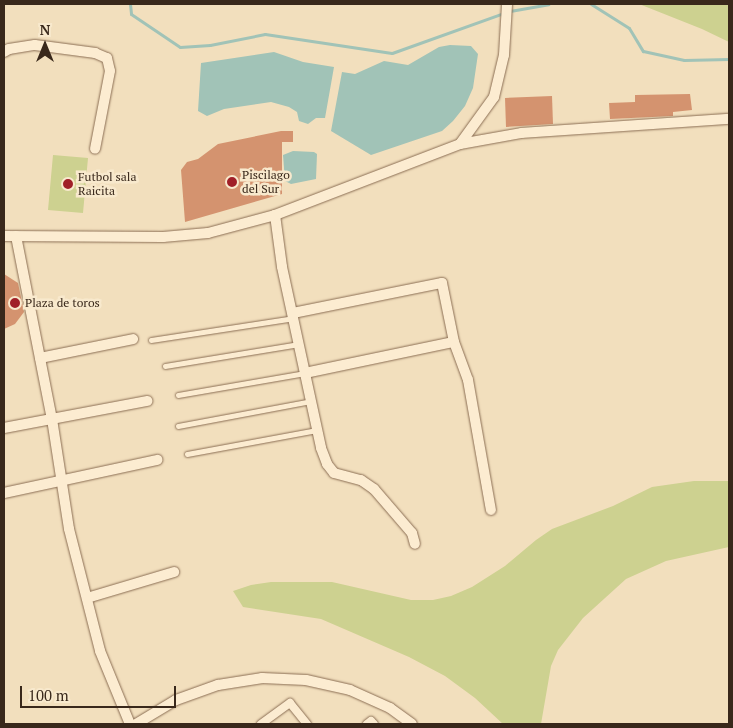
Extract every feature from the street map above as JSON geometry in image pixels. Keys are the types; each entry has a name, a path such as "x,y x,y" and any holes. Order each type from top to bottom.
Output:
{"street":[{"path":"460,144 494,97 504,55 506,4"},
{"path":"4,52 9,49 36,45 95,53 107,58 110,71 95,149"},
{"path":"4,236 163,237 208,233 275,215 460,144 522,133 729,119"},
{"path":"275,215 282,267 311,401 327,464 334,473 361,480 374,489 412,533 415,544"},
{"path":"16,236 52,419 69,529 100,651 137,724 176,700 218,684 262,678 306,680 350,690 390,708 412,724"},
{"path":"293,315 442,283 454,342 468,380 492,510"},
{"path":"40,358 133,339"},
{"path":"305,373 454,342"},
{"path":"4,428 147,401"},
{"path":"4,493 157,460"},
{"path":"87,598 174,572"},
{"path":"261,724 290,703 307,724"},
{"path":"367,724 371,721 374,724"}],"lane":[{"path":"151,340 293,315"},
{"path":"165,366 299,344"},
{"path":"178,395 305,373"},
{"path":"178,426 311,401"},
{"path":"188,454 318,430"}],"green space":[{"path":"639,4 729,4 729,42 702,29"},
{"name":"Futbol sala Raicita","path":"53,155 88,158 83,213 48,210"},
{"path":"694,481 729,481 729,547 666,561 626,579 583,618 558,650 551,666 541,724 503,724 475,698 445,676 409,657 321,619 243,607 233,591 251,585 271,582 332,582 411,600 433,600 451,596 472,587 505,566 552,529 613,506 652,487"}],"water":[{"path":"450,45 471,46 478,54 473,88 465,106 442,131 371,155 331,131 342,72 355,74 384,61 408,65 439,47"},
{"path":"274,52 303,62 334,67 325,118 316,118 308,124 299,121 297,112 289,107 271,102 224,109 207,116 198,111 201,63"},
{"name":"Piscilago del Sur","path":"293,151 314,152 317,154 316,179 291,184 285,181 283,155"}],"building":[{"path":"690,94 692,110 673,112 673,116 610,119 609,103 635,102 635,95"},
{"path":"552,96 553,124 506,127 505,98"},
{"name":"Piscilago del Sur","path":"281,131 293,131 293,142 282,142 282,194 185,222 181,170 187,162 198,159 218,144"},
{"name":"Plaza de toros","path":"4,274 18,283 24,312 15,324 4,329"}],"waterway":[{"path":"130,4 131,14 180,47 210,45 265,34 392,53 504,13"},
{"path":"510,11 548,4"},
{"path":"591,4 629,28 643,51 684,60 729,59"}],"place":[{"name":"Piscilago del Sur","path":"232,182"},
{"name":"Futbol sala Raicita","path":"68,184"},
{"name":"Plaza de toros","path":"15,303"}]}
